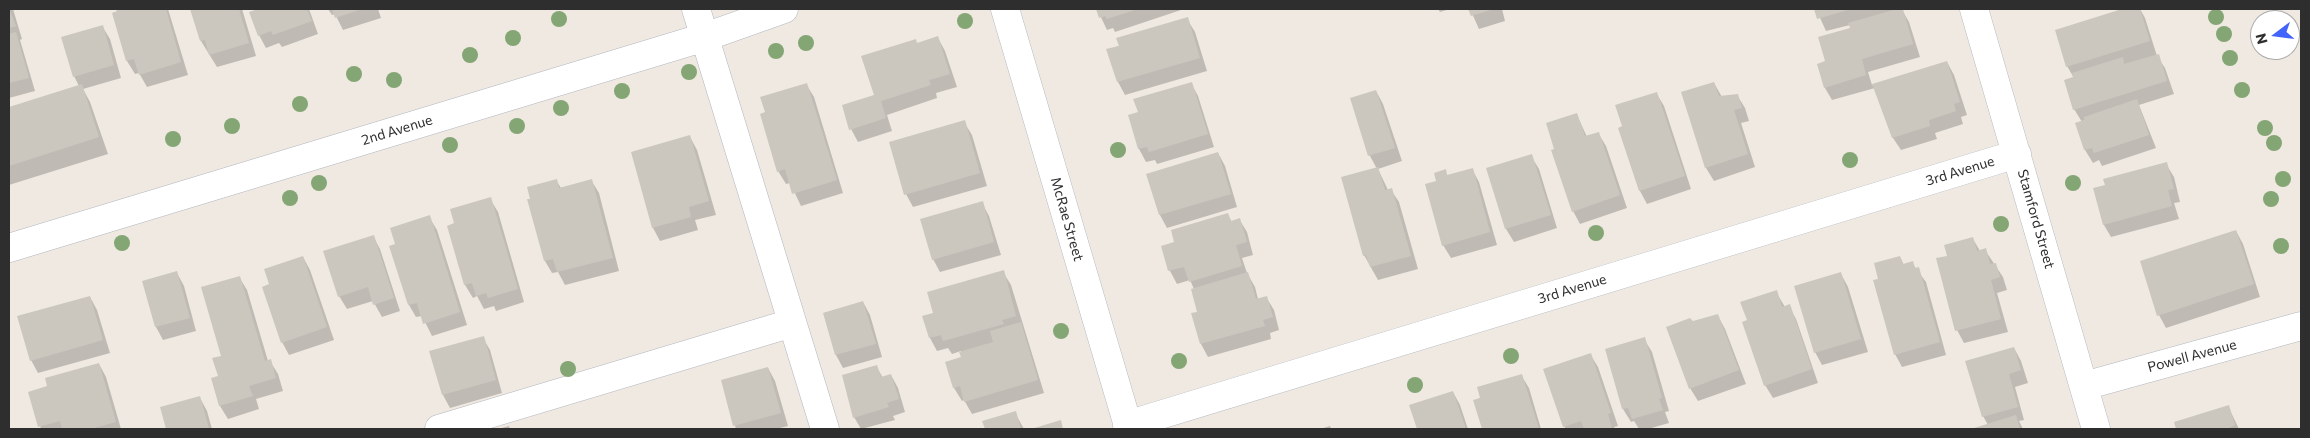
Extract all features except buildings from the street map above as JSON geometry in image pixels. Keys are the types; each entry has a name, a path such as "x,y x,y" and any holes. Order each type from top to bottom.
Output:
{"street":[{"path":"696,9 825,429"},
{"name":"2nd Avenue","path":"9,248 705,37 784,9"},
{"name":"McRae Street","path":"1005,9 1128,427"},
{"name":"Stamford Street","path":"1974,9 2096,429"},
{"name":"3rd Avenue","path":"1128,427 2017,154"},
{"path":"439,429 792,323"},
{"name":"Powell Avenue","path":"2084,386 2301,326"}]}
